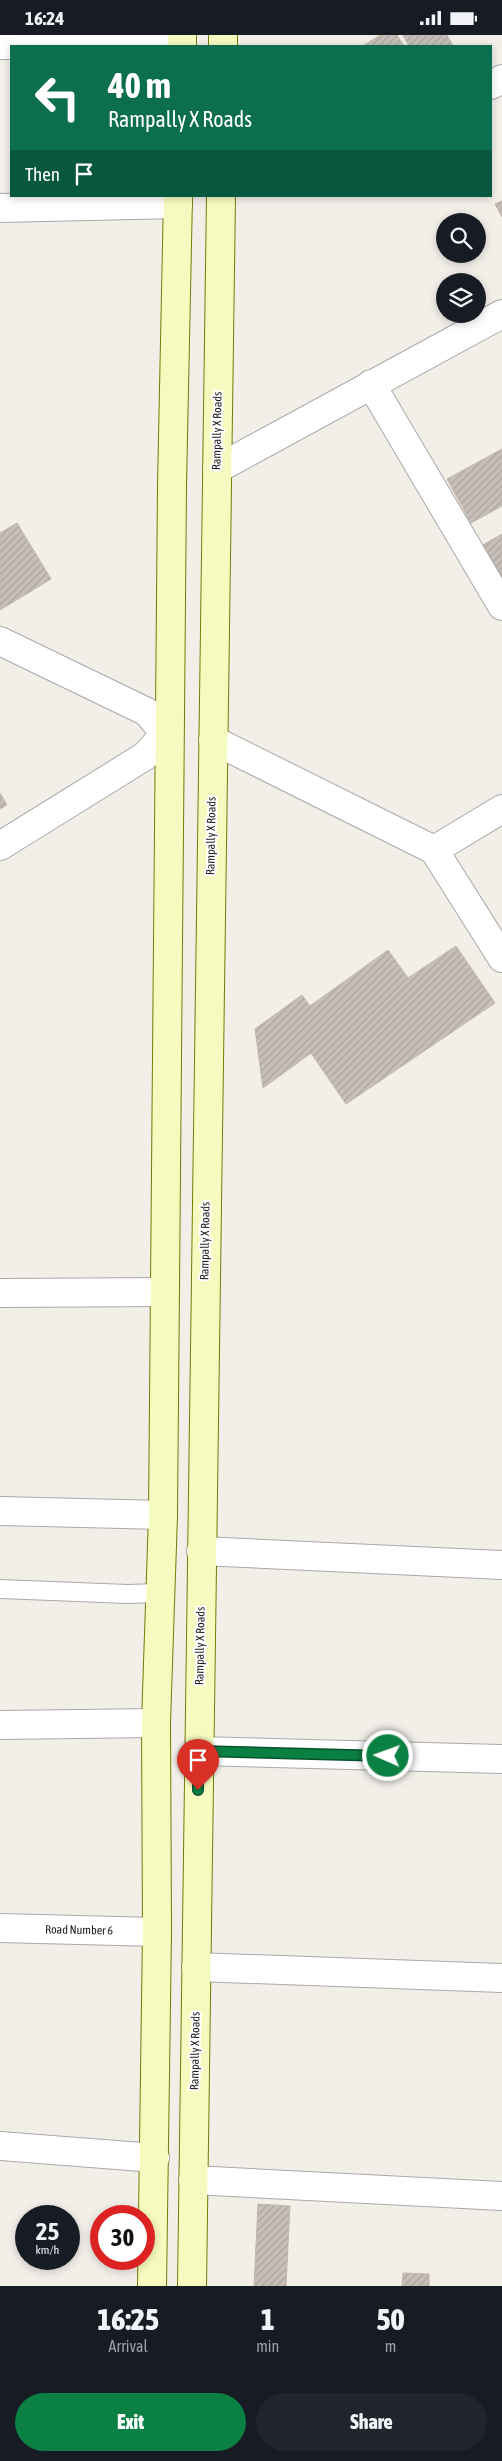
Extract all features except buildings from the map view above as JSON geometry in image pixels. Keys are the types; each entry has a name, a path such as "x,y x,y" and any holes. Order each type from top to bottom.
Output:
{"main road":[{"name":"Rampally X Roads","path":"192,2286 221,197"},
{"path":"150,2285 157,1932 156,1723 163,1515 168,735 178,200"}],"street":[{"path":"0,208 178,200"},
{"path":"217,469 502,314"},
{"path":"371,384 502,606"},
{"path":"0,641 147,712 168,735 144,756 0,846"},
{"path":"213,740 434,850 502,958"},
{"path":"434,850 502,809"},
{"path":"0,1293 164,1292"},
{"path":"0,1511 163,1515"},
{"path":"201,1551 502,1565"},
{"path":"0,1725 156,1723"},
{"path":"198,1751 502,1759"},
{"name":"Road Number 6","path":"0,1928 157,1932"},
{"path":"196,1967 502,1978"},
{"path":"0,2146 154,2158"},
{"path":"193,2180 502,2196"}],"lane":[{"path":"0,1589 128,1594 159,1593"}],"route":[{"path":"198,1790 198,1751 388,1756"}]}
